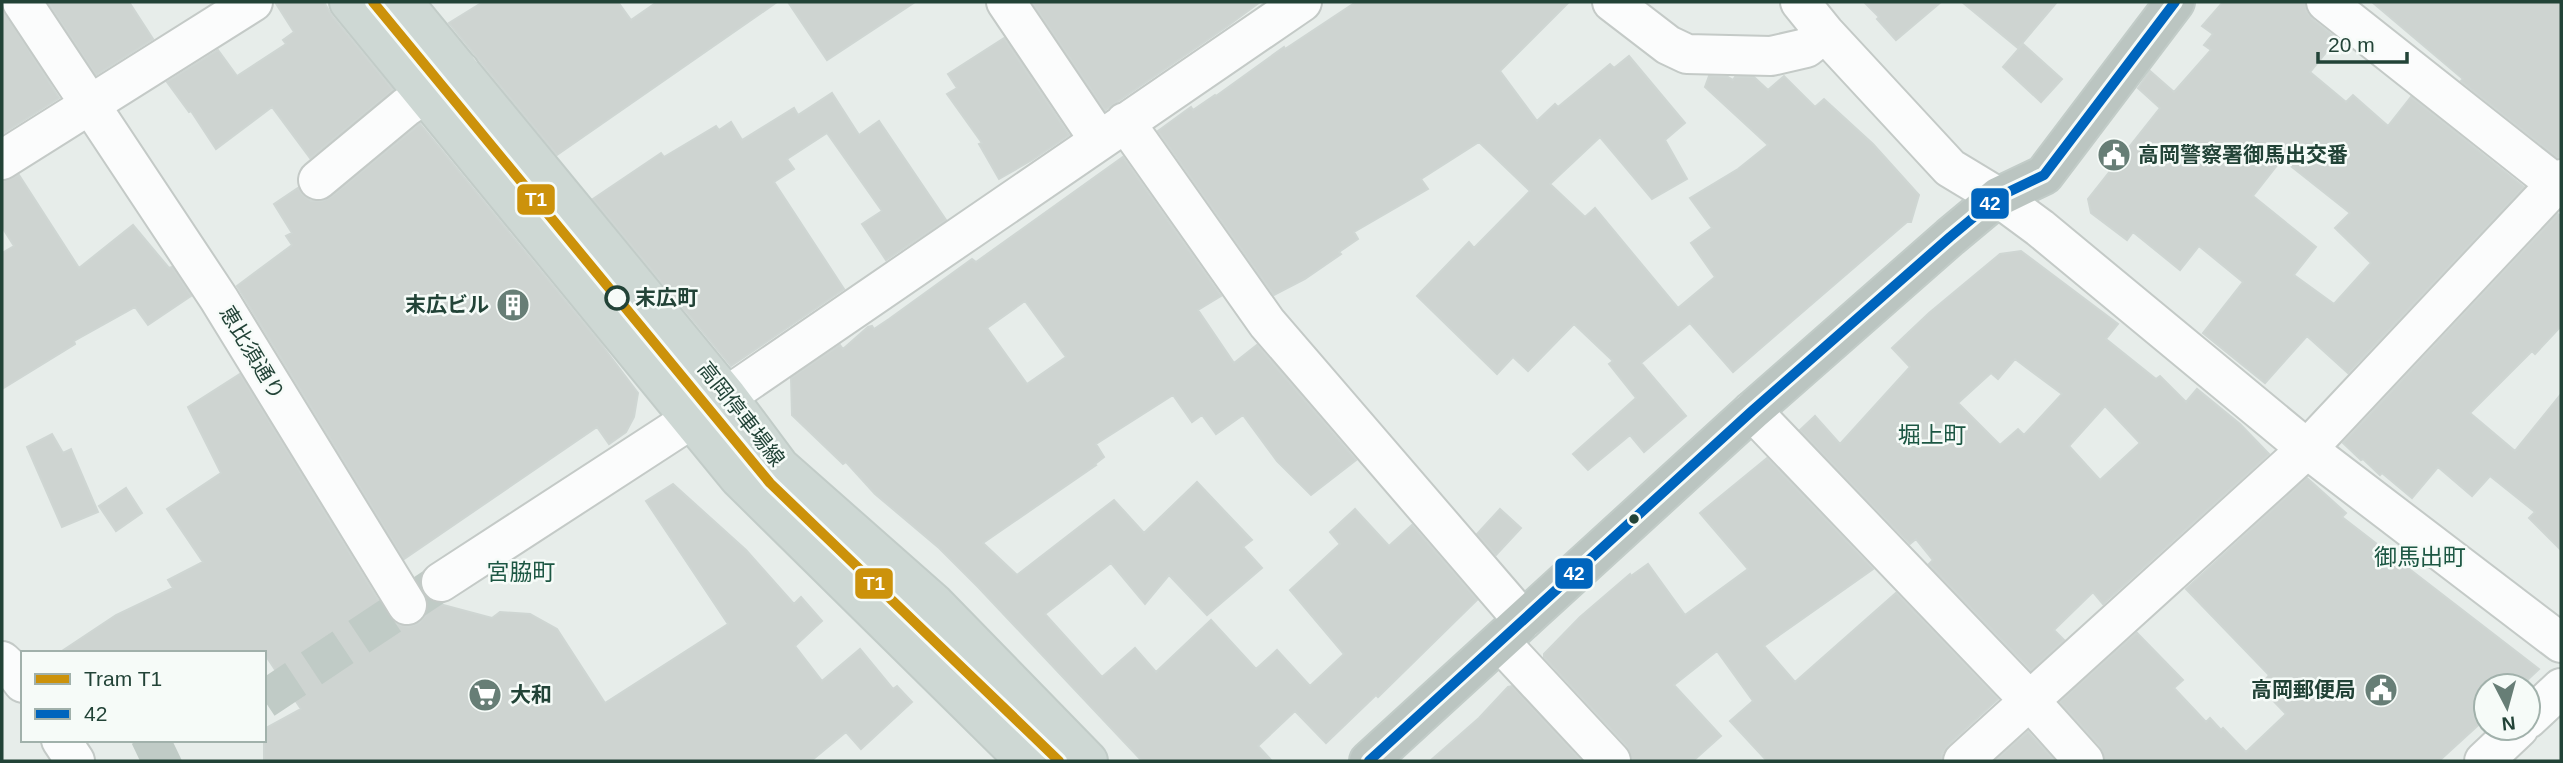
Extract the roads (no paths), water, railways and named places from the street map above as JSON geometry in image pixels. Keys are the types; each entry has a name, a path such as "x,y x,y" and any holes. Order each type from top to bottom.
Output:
{"highway":[{"path":"1369,761 1752,411 1998,197 2044,175 2175,2"}],"main road":[{"name":"高岡停車場線","path":"349,2 739,478 1026,761"},
{"name":"高岡停車場線","path":"402,2 727,396 780,467 934,603 1088,761"}],"street":[{"name":"恵比須通り","path":"22,2 219,299 407,605"},
{"path":"2,160 253,2"},
{"path":"1006,2 1267,323 1512,631 1611,761"},
{"path":"440,582 727,396 1302,2"},
{"path":"1612,2 1668,45 1687,54 1771,55 1806,48 1825,33"},
{"path":"1800,2 1825,33 1950,168 1998,197 2040,228 2307,449 2561,643"},
{"path":"1963,761 2307,449 2560,184 2326,2"},
{"path":"318,180 425,94 460,71"},
{"path":"1752,411 2030,701 2084,761"},
{"path":"2,662 21,680"},
{"path":"2542,706 2561,688"},
{"path":"62,742 75,761"},
{"path":"2484,761 2504,742"}],"tunnel":[{"path":"266,699 441,582"},
{"path":"140,761 180,742"}],"tram line":[{"name":"T1","path":"373,2 770,483 1059,761"}],"place":[{"name":"高岡警察署御馬出交番","path":"2114,155"},
{"name":"末広町","path":"617,298"},
{"name":"末広ビル","path":"513,305"},
{"name":"高岡郵便局","path":"2381,690"},
{"name":"大和","path":"485,695"}],"district":[{"name":"堀上町","path":"1932,435"},
{"name":"御馬出町","path":"2420,557"},
{"name":"宮脇町","path":"521,572"}]}
